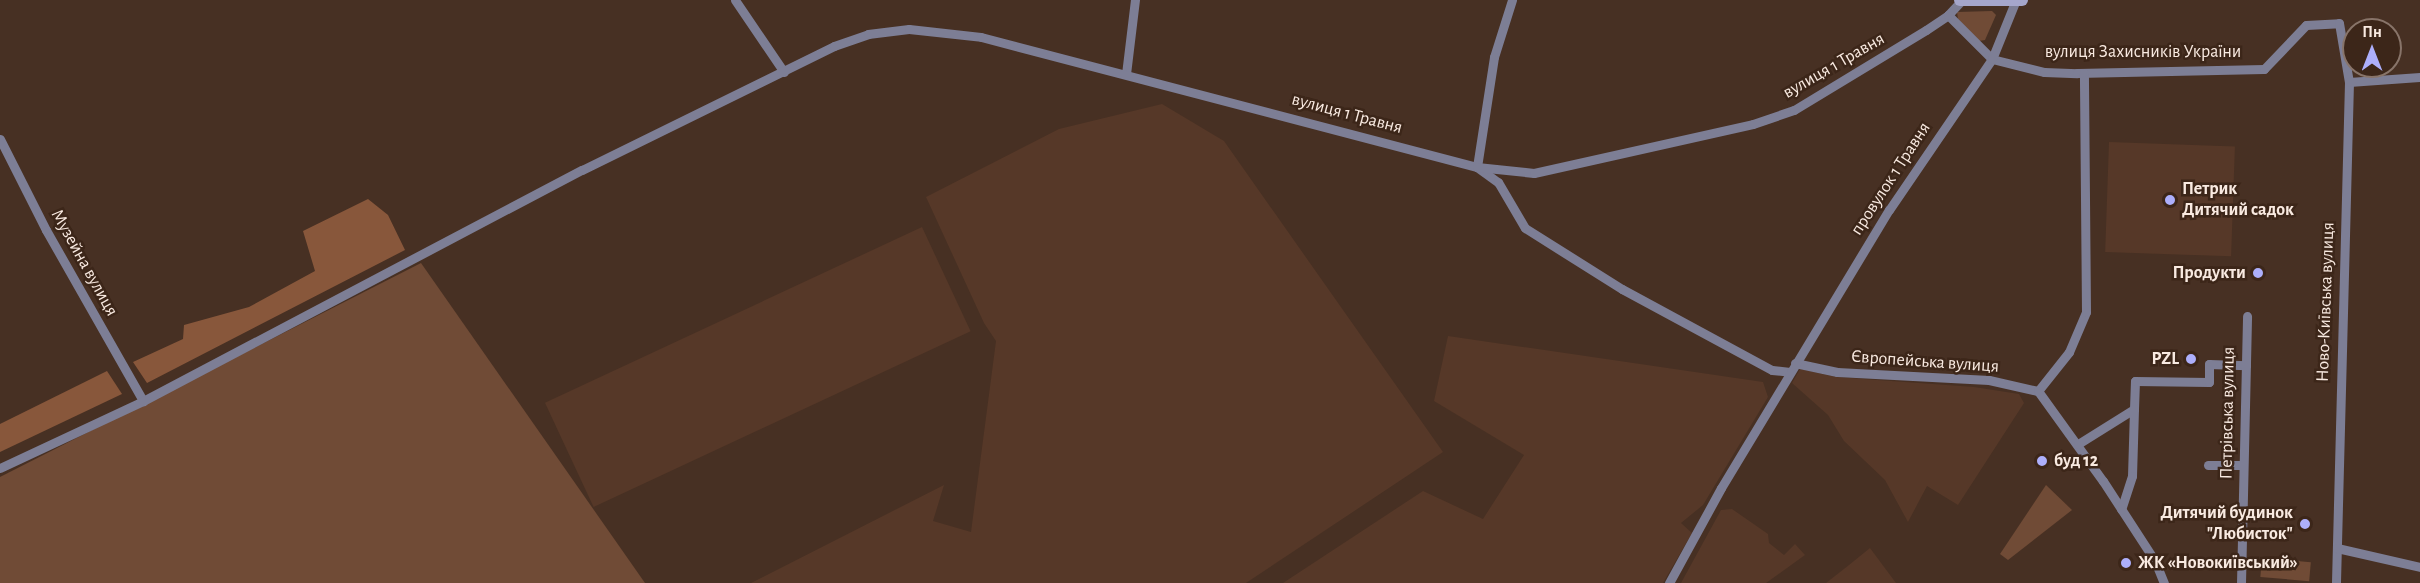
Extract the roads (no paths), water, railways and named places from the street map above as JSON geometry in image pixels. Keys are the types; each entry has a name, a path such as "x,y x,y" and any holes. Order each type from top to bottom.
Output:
{"street":[{"path":"735,0 784,72"},
{"path":"1126,74 1135,0"},
{"path":"1512,0 1494,57 1477,167 1498,182 1525,228 1622,289 1772,370 1793,368"},
{"path":"1961,0 2019,1"},
{"name":"вулиця 1 Травня","path":"0,468 143,401 372,277 784,72 868,34 909,29 981,37 1477,167 1514,173 1554,171 1661,142 1753,124 1822,96 1948,15 1961,0"},
{"name":"провулок 1 Травня","path":"1669,583 1793,368 1889,210 1992,59 2019,1"},
{"path":"1948,15 1992,59"},
{"name":"вулиця Захисників України","path":"1992,59 2044,72 2264,69 2306,25 2339,23"},
{"name":"Ново-Київська вулиця","path":"2336,583 2349,82 2339,23"},
{"path":"2084,73 2086,312 2069,351 2038,391 2078,444 2121,509 2155,561 2164,583"},
{"path":"2349,82 2420,77"},
{"name":"Музейна вулиця","path":"0,139 46,230 143,401"},
{"name":"Петрівська вулиця","path":"2241,583 2247,316"},
{"path":"2121,509 2132,476 2135,381 2209,382 2209,364 2246,364"},
{"name":"Європейська вулиця","path":"1793,368 1989,380 2038,391"},
{"path":"2078,444 2134,409"},
{"path":"2208,465 2243,465"},
{"path":"2337,548 2420,567"}],"place":[{"name":"Петрик Дитячий садок","path":"2170,200"},
{"name":"Продукти","path":"2258,273"},
{"name":"PZL","path":"2191,359"},
{"name":"буд 12","path":"2042,461"},
{"name":"Дитячий будинок \"Любисток\"","path":"2305,524"},
{"name":"ЖК «Новокиївський»","path":"2126,563"}]}
